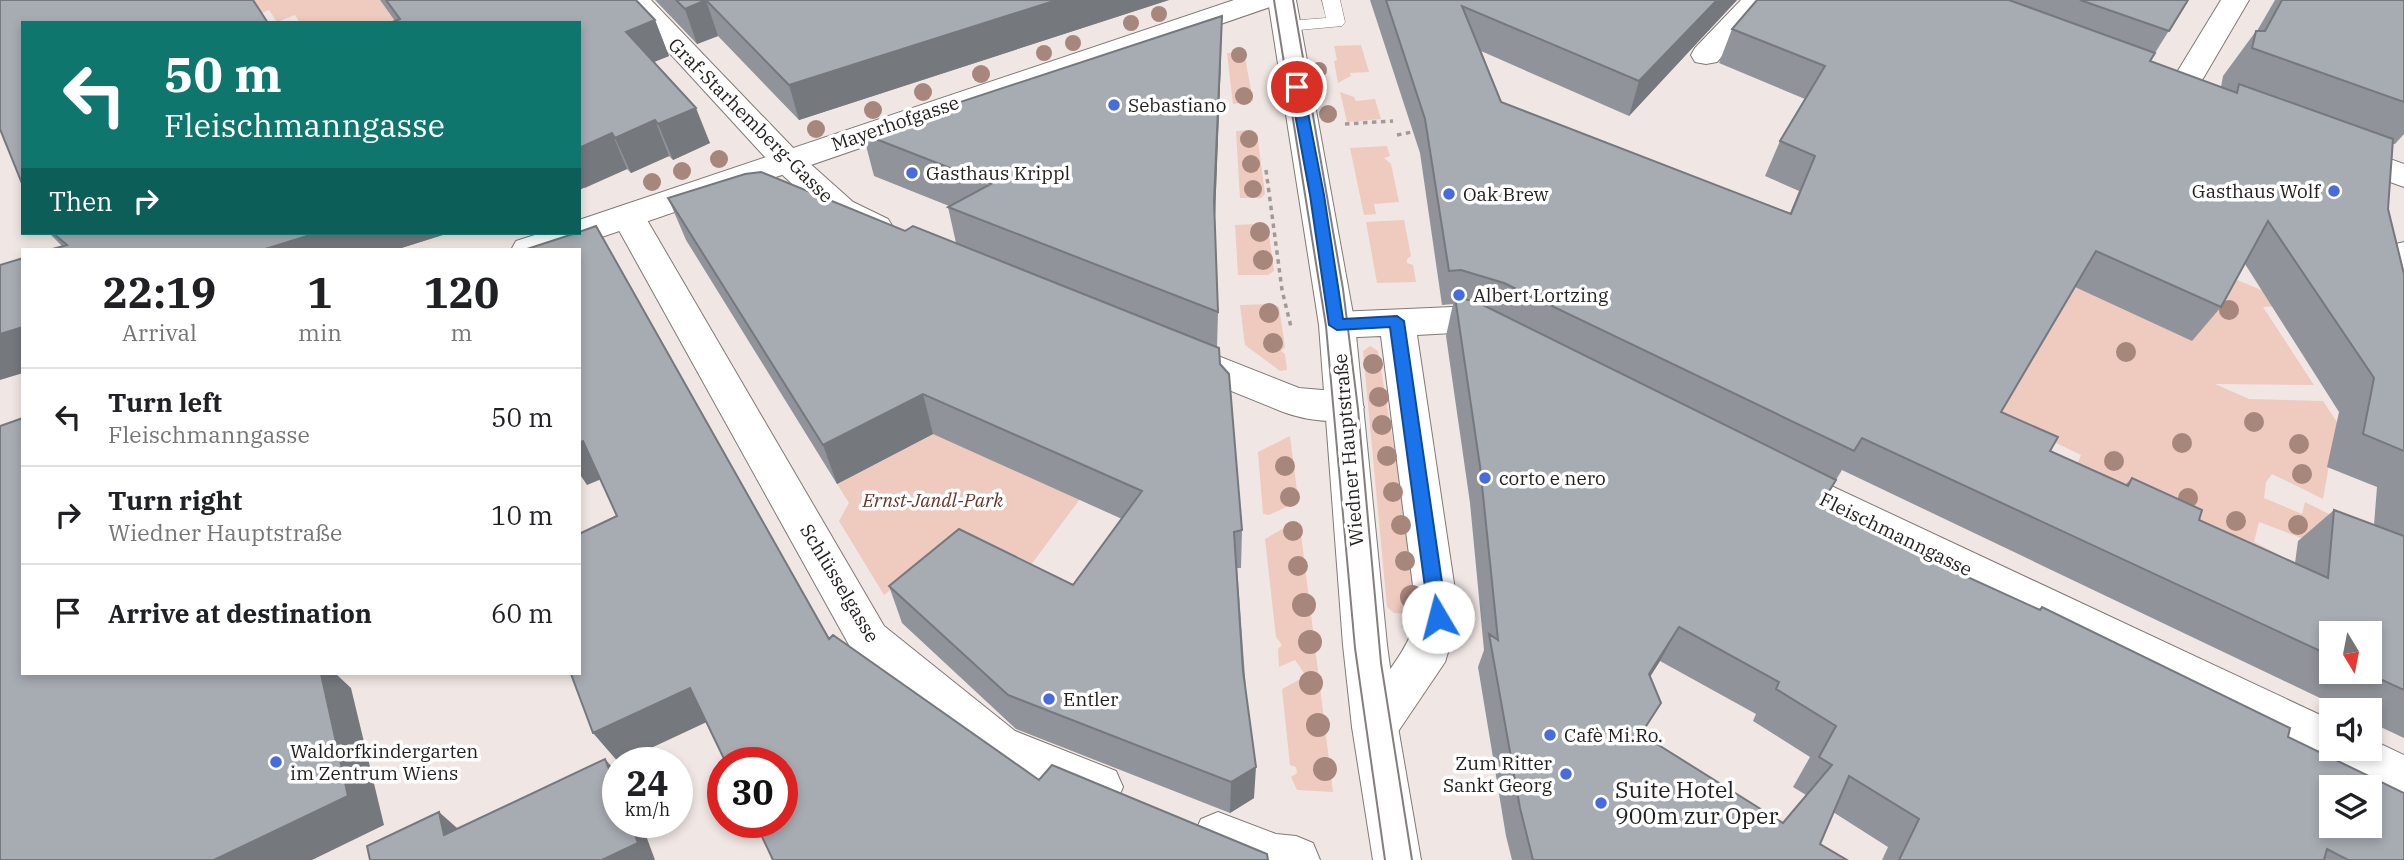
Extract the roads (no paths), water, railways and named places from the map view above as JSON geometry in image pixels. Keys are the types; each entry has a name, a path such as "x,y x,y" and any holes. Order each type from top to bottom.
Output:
{"street":[{"name":"Graf-Starhemberg-Gasse","path":"635,0 786,160 841,210 902,240"},
{"name":"Mayerhofgasse","path":"581,232 786,160 1263,0"},
{"path":"1706,55 1757,0"},
{"path":"2179,92 2235,0"},
{"name":"Wiedner Hauptstraße","path":"1285,13 1337,325 1365,645 1375,727 1397,860"},
{"path":"2317,144 2404,176"},
{"name":"Schlüsselgasse","path":"628,216 869,640 999,746 1137,802"},
{"name":"Mayerhofgasse","path":"534,248 572,235"},
{"path":"2404,254 2404,296"},
{"path":"1337,325 1437,320 1468,323 1530,351"},
{"path":"1375,727 1430,648 1438,617 1397,321"},
{"path":"1153,344 1296,402 1345,407"},
{"name":"Fleischmanngasse","path":"1741,459 2319,737"},
{"path":"2368,761 2404,778"},
{"path":"1188,822 1276,858 1296,860"}],"lane":[{"path":"1285,13 1336,22 1331,0"}],"tram line":[{"path":"1274,0 1326,326 1355,648 1385,860"},
{"path":"1293,0 1343,289 1358,409 1381,663 1412,860"}],"place":[{"name":"Sebastiano","path":"1114,105"},
{"name":"Gasthaus Krippl","path":"912,173"},
{"name":"Gasthaus Wolf","path":"2334,191"},
{"name":"Oak Brew","path":"1449,194"},
{"name":"Albert Lortzing","path":"1459,295"},
{"name":"corto e nero","path":"1485,478"},
{"name":"Entler","path":"1049,699"},
{"name":"Cafè Mi.Ro.","path":"1550,735"},
{"name":"Waldorfkindergarten im Zentrum Wiens","path":"276,762"},
{"name":"Zum Ritter Sankt Georg","path":"1566,774"},
{"name":"Suite Hotel 900m zur Oper","path":"1601,803"}],"park label":[{"name":"Ernst-Jandl-Park","path":"933,500"}]}
